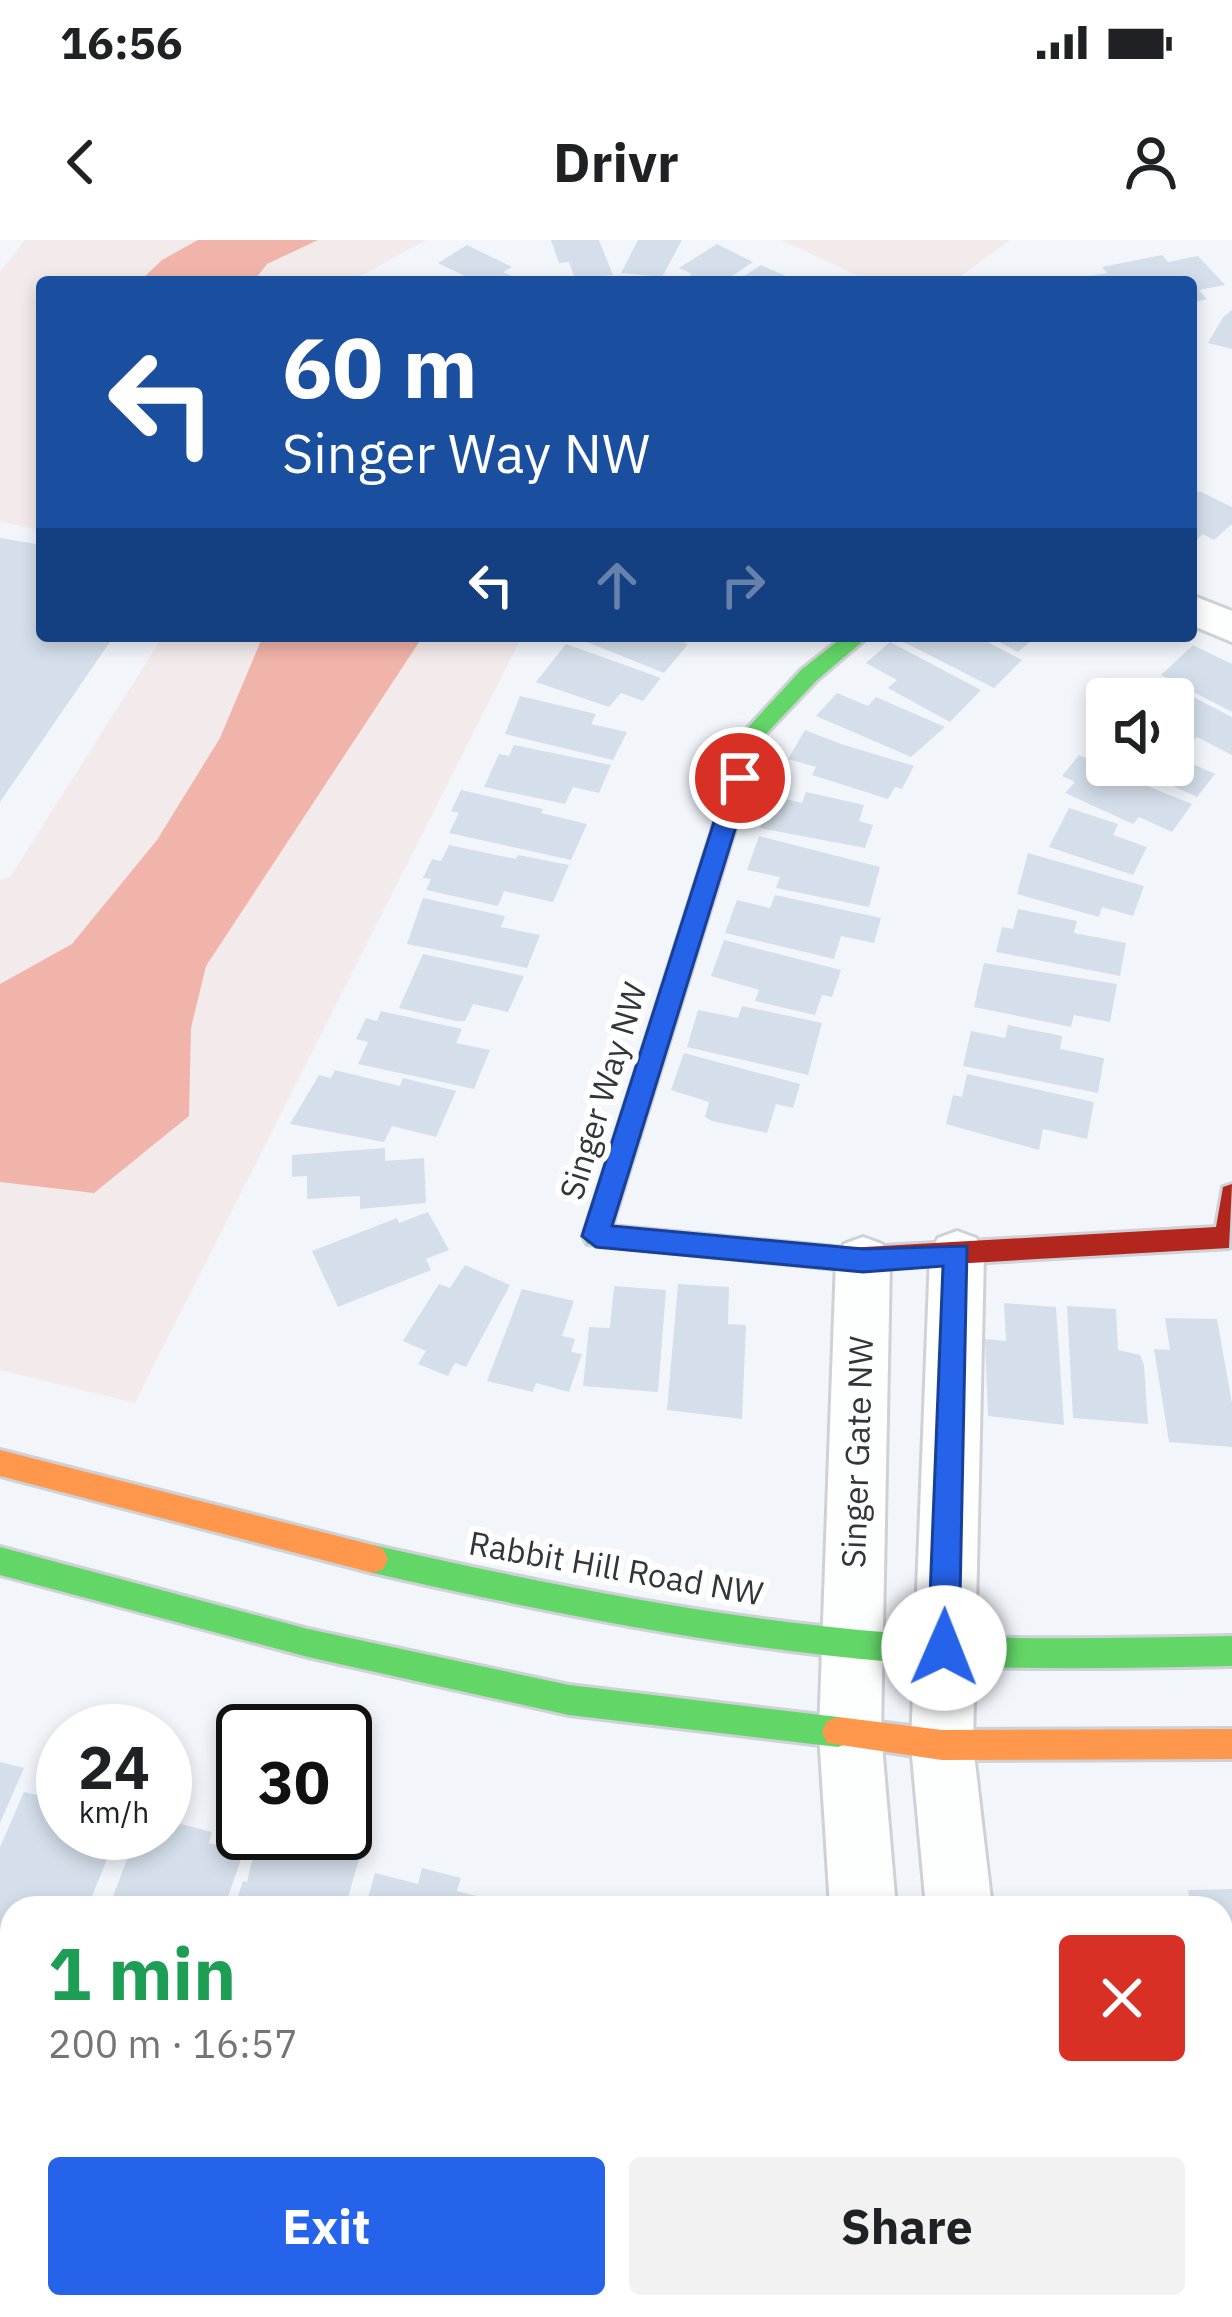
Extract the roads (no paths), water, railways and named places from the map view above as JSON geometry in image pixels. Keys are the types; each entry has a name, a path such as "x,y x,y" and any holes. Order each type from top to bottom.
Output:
{"main road":[{"name":"Singer Way NW","path":"850,642 809,675 754,733 596,1236 863,1260 1229,1237 1232,1196"},
{"name":"Rabbit Hill Road NW","path":"0,1462 203,1518 469,1580 851,1644 1232,1651"},
{"path":"0,1561 308,1643 527,1692 942,1745 1232,1744"}],"street":[{"path":"1197,612 1232,628"},
{"path":"957,1254 942,1745 958,1896"},
{"name":"Singer Gate NW","path":"862,1896 850,1733 863,1260"}]}
